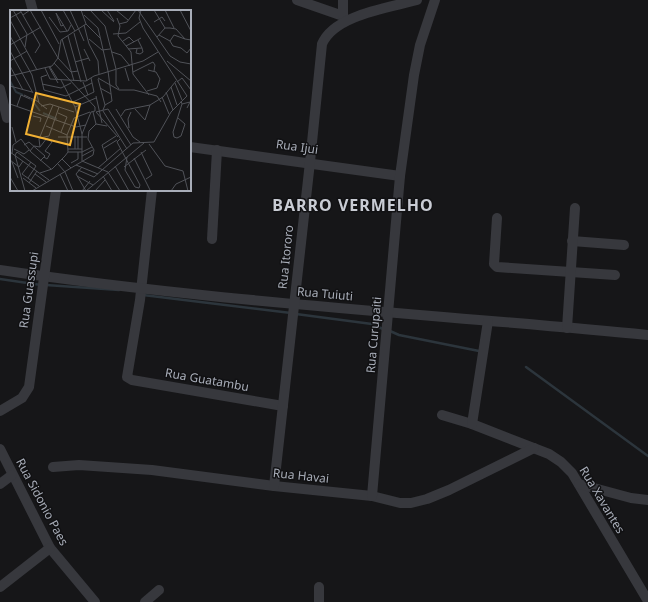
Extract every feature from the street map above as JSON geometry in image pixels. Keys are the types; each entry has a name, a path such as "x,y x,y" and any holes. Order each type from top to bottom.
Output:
{"street":[{"path":"30,0 33,10"},
{"path":"297,0 344,18 343,0"},
{"name":"Rua Itororo","path":"274,486 322,44 325,36 344,18 417,0"},
{"name":"Rua Curupaiti","path":"372,496 387,340 400,176 414,75 420,45 435,0"},
{"path":"0,89 6,118"},
{"name":"Rua Ijui","path":"191,147 310,162 400,176"},
{"path":"212,239 217,150"},
{"name":"Rua Guassupi","path":"0,411 22,398 27,392 42,297 56,191"},
{"path":"141,293 152,191"},
{"path":"567,328 575,208"},
{"path":"497,218 494,259 497,267 615,275"},
{"path":"572,241 624,246"},
{"name":"Rua Tuiuti","path":"0,270 44,280 141,293 294,310 389,313 648,335"},
{"name":"Rua Guatambu","path":"141,293 127,377 132,380 283,406"},
{"path":"472,424 488,321"},
{"name":"Rua Xavantes","path":"442,415 472,424 534,448 561,462 572,473 579,484 647,598"},
{"name":"Rua Havai","path":"53,467 79,465 114,467 202,476 274,486 372,496 400,503 411,504 427,499 534,448"},
{"name":"Rua Sidonio Paes","path":"0,449 50,548 95,602"},
{"path":"0,484 12,475"},
{"path":"579,484 631,498 648,500"},
{"path":"0,587 50,548"},
{"path":"319,587 319,602"},
{"path":"145,602 158,590"}],"waterway":[{"path":"0,279 41,285"},
{"path":"46,285 119,290"},
{"path":"143,295 291,313"},
{"path":"296,314 372,324 383,329"},
{"path":"390,331 399,335 479,351"},
{"path":"526,367 648,456"}],"district":[{"name":"BARRO VERMELHO","path":"353,205"}]}
